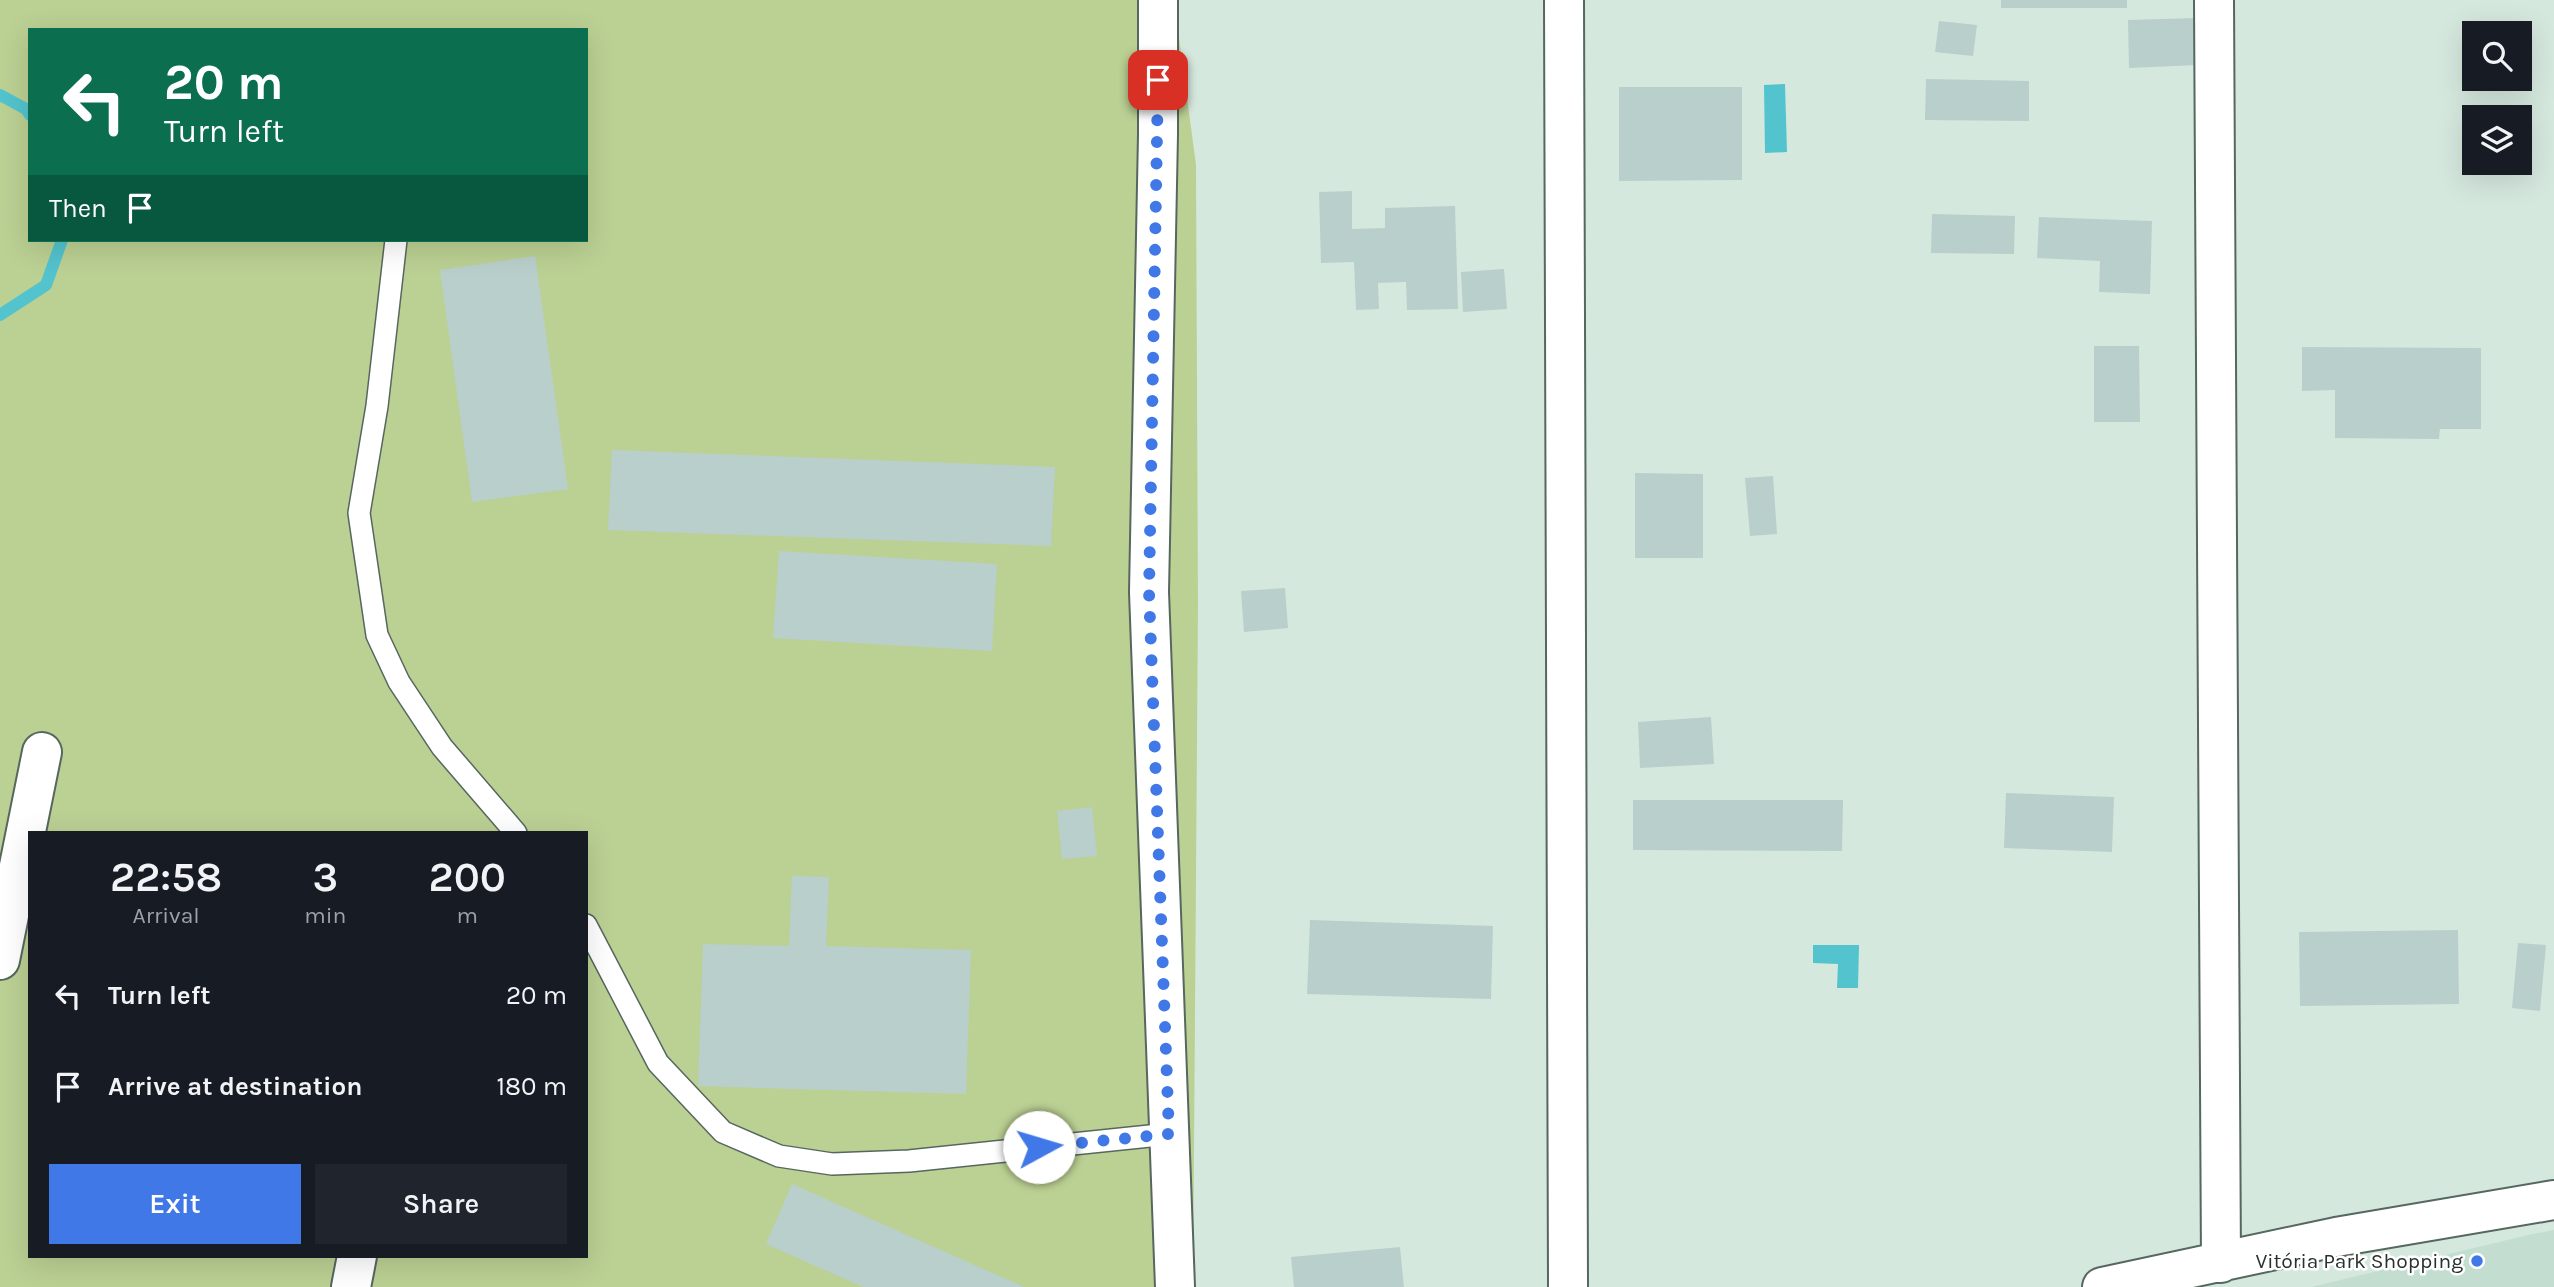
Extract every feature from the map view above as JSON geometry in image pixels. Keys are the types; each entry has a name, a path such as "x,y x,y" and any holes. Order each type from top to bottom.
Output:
{"street":[{"path":"1158,0 1158,148 1149,592 1175,1287"},
{"path":"1564,0 1568,1287"},
{"path":"2214,0 2221,1264"},
{"path":"0,960 42,752"},
{"path":"2102,1287 2221,1264 2336,1237 2554,1199"},
{"path":"351,1287 358,1258"}],"lane":[{"path":"396,242 377,405 359,513 377,635 400,682 442,747 514,831"},
{"path":"588,929 658,1063 723,1132 779,1156 832,1164 909,1161 1169,1134"}],"shaded area":[{"name":"Vitória Park Shopping","path":"2554,1230 2554,1287 2311,1287 2528,1235"}],"green space":[{"path":"0,0 1174,0 1196,165 1198,605 1193,1287 0,1287"}],"water":[{"path":"1785,84 1787,152 1765,153 1764,85"},
{"path":"1813,945 1859,945 1858,988 1837,988 1838,964 1813,963"}],"building":[{"path":"2001,0 2127,0 2127,8 2001,8"},
{"path":"2196,18 2197,65 2129,68 2128,20"},
{"path":"1939,21 1977,25 1973,56 1935,52"},
{"path":"1926,79 2029,81 2029,121 1925,120"},
{"path":"1619,87 1742,87 1742,180 1619,181"},
{"path":"1352,191 1352,229 1385,228 1385,208 1455,206 1458,309 1407,310 1406,282 1378,283 1379,309 1356,310 1354,262 1321,263 1319,192"},
{"path":"1932,214 2015,216 2014,254 1931,253"},
{"path":"2039,217 2152,221 2150,294 2099,292 2100,261 2037,258"},
{"path":"535,256 568,489 472,502 440,270"},
{"path":"1504,269 1507,309 1463,312 1461,272"},
{"path":"2094,346 2139,346 2140,422 2094,422"},
{"path":"2302,347 2481,348 2481,429 2440,429 2439,439 2335,438 2335,390 2302,391"},
{"path":"612,450 1055,467 1051,546 608,530"},
{"path":"1635,473 1703,474 1703,558 1635,558"},
{"path":"1773,476 1777,534 1750,536 1745,478"},
{"path":"779,551 997,564 992,651 773,638"},
{"path":"1285,588 1288,628 1244,632 1241,591"},
{"path":"1711,717 1714,764 1640,768 1638,722"},
{"path":"2006,793 2114,797 2112,852 2004,848"},
{"path":"1633,800 1843,800 1842,851 1633,850"},
{"path":"1092,807 1097,856 1062,859 1057,811"},
{"path":"792,876 829,877 826,946 971,950 966,1094 698,1086 703,944 789,946"},
{"path":"1310,920 1493,926 1491,999 1307,994"},
{"path":"2458,930 2459,1004 2300,1006 2299,932"},
{"path":"2518,943 2546,945 2540,1011 2512,1008"},
{"path":"792,1184 1024,1287 863,1287 766,1244"},
{"path":"1400,1247 1404,1287 1294,1287 1291,1257"}],"waterway":[{"path":"0,95 28,112"},
{"path":"0,315 46,285 61,242"}],"place":[{"name":"Vitória Park Shopping","path":"2477,1261"}],"route":[{"path":"1039,1147 1169,1134 1149,592 1158,80"}]}
